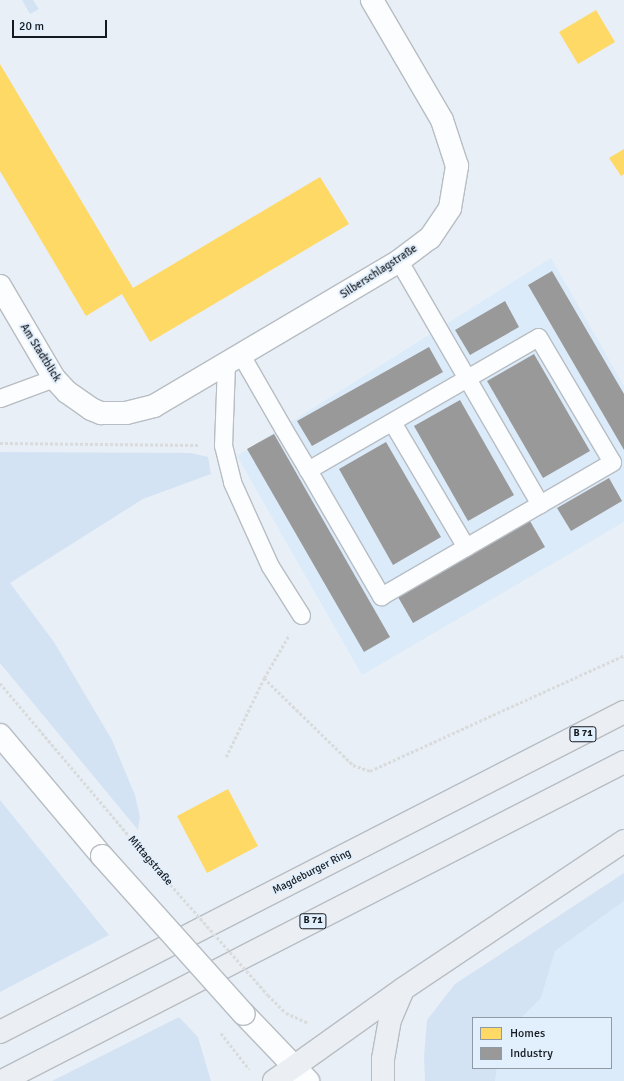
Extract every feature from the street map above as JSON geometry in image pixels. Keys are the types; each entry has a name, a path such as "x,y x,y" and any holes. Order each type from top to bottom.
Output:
{"highway":[{"name":"Magdeburger Ring","path":"0,1032 624,712"},
{"name":"B 71","path":"2,1081 624,762"},
{"path":"274,1081 301,1074 403,989 624,841"},
{"path":"383,1081 383,1058 390,1020 403,989"}],"street":[{"name":"Silberschlagstraße","path":"114,414 136,412 154,406 400,261 430,238 450,208 457,166 442,120 372,0"},
{"name":"Am Stadtblick","path":"0,286 54,378 81,405 101,413 114,414"},
{"path":"0,735 102,856 244,1014 301,1074"}],"lane":[{"path":"400,261 540,504"},
{"path":"234,360 308,470 381,596 612,462 538,337 308,470"},
{"path":"234,360 223,445 232,482 270,566 301,615"},
{"path":"0,398 54,378"},
{"path":"392,422 466,547"}],"path":[{"path":"0,443 223,445"},
{"path":"226,757 264,678 301,615"},
{"path":"264,678 353,765 370,771 624,655"},
{"name":"Mittagstraße","path":"0,683 164,877 268,995 286,1014 312,1024"},
{"path":"218,1029 242,1058"}],"shaded area":[{"path":"22,0 33,0 39,9 30,14"},
{"path":"551,258 624,386 624,522 362,675 237,456"},
{"path":"0,452 191,453 208,457 211,474 143,499 10,583 54,642 112,740 135,795 140,817 138,830 0,663"},
{"path":"0,800 109,935 0,992"},
{"path":"624,873 624,901 555,951 541,998 522,1017 472,1017 472,1069 497,1069 495,1081 425,1081 424,1057 427,1020 455,984"},
{"path":"624,901 624,1081 495,1081 497,1069 612,1069 612,1017 522,1017 541,998 555,951"},
{"path":"179,1017 198,1037 211,1081 52,1081"}],"building: Homes":[{"path":"596,10 615,42 578,64 559,32"},
{"path":"0,64 133,288 320,177 349,224 150,342 122,294 86,316 0,171"},
{"path":"624,149 624,174 621,176 609,158"},
{"path":"228,789 258,846 207,873 177,816"}],"building: Industry":[{"path":"552,271 624,394 624,450 528,285"},
{"path":"505,301 519,327 470,355 455,330"},
{"path":"429,347 443,372 312,446 297,421"},
{"path":"534,354 590,451 543,478 487,381"},
{"path":"460,400 514,495 468,521 414,426"},
{"path":"274,434 390,637 364,652 247,449"},
{"path":"386,442 441,537 393,565 339,469"},
{"path":"609,478 622,501 571,531 557,508"},
{"path":"530,521 545,547 413,623 398,597"}]}
